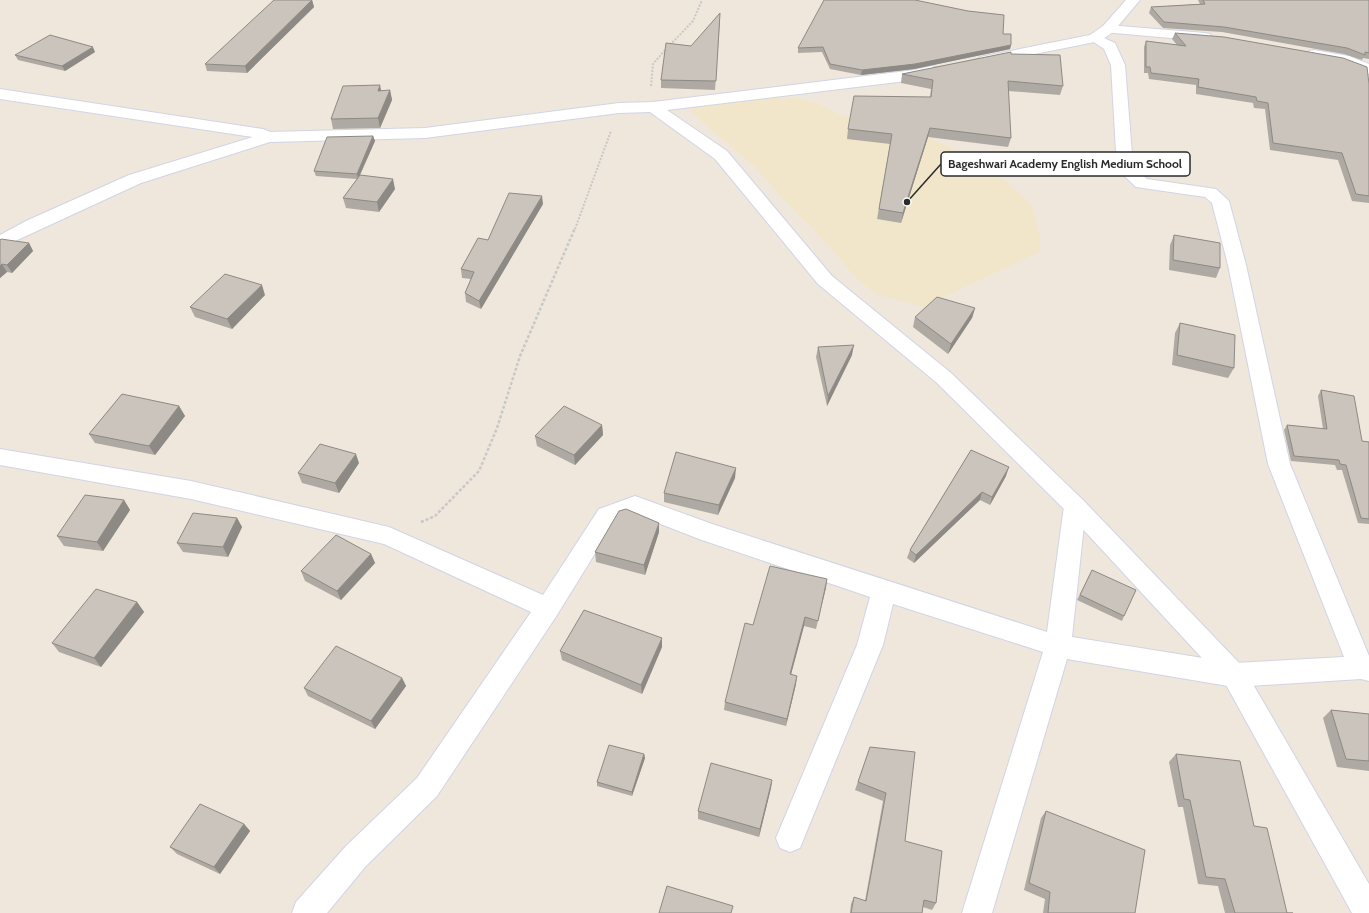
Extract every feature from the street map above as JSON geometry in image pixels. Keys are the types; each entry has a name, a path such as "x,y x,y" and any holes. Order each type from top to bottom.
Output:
{"street":[{"path":"1102,33 1133,0"},
{"path":"306,913 356,856 428,787 548,608 607,516 635,505 707,532 884,591 1058,646 1234,675 1365,669 1279,464 1237,265 1220,201 1210,193 1142,183 1126,169 1118,65 1110,46 1102,33"},
{"path":"974,63 1102,33 1222,38"},
{"path":"1298,51 1344,59 1369,68"},
{"path":"0,242 32,225 135,179 269,137 425,133 619,108 653,107 914,75 944,69"},
{"path":"0,94 263,134 269,137"},
{"path":"653,107 721,155 825,280 944,378 1075,506 1234,675 1369,913"},
{"path":"0,457 191,490 389,536 548,608"},
{"path":"977,913 1058,646 1075,506"},
{"path":"790,838 870,645 884,591"}],"path":[{"path":"653,107 651,84 652,64 693,21 702,0"},
{"path":"389,536 434,516 479,471 497,428 520,356 581,215 619,108"}],"shaded area":[{"path":"772,97 797,98 819,104 841,115 886,120 946,145 976,161 1006,181 1032,206 1040,235 1040,252 923,307 877,295 856,278 827,244 782,198 755,167 693,114 688,107 711,103"}],"building":[{"path":"274,0 312,0 245,66 205,64"},
{"path":"824,0 915,0 968,11 1004,15 1003,34 1011,34 1011,45 915,64 862,70 830,64 823,47 798,48"},
{"path":"1203,0 1369,0 1369,53 1365,52 1365,55 1347,48 1224,27 1164,22 1151,7 1205,4"},
{"path":"720,13 716,81 661,80 666,43 691,46"},
{"path":"1175,33 1224,37 1343,58 1367,67 1369,84 1369,196 1356,194 1342,153 1273,143 1268,103 1257,101 1256,97 1198,87 1199,79 1151,73 1150,67 1146,67 1146,41 1186,46"},
{"path":"50,35 93,47 62,66 15,55"},
{"path":"1011,52 1011,54 1060,55 1063,86 1008,81 1011,138 930,128 903,213 879,209 892,134 848,129 854,96 931,97 933,80 902,74"},
{"path":"380,85 378,91 390,90 378,118 331,119 343,86"},
{"path":"373,136 357,174 314,171 327,137"},
{"path":"360,175 393,179 377,202 343,198"},
{"path":"509,193 542,196 479,301 465,293 474,272 461,269 478,238 488,240"},
{"path":"1174,235 1220,243 1220,268 1173,260"},
{"path":"1,239 29,243 7,265 2,264 0,266"},
{"path":"225,274 262,285 227,319 190,307"},
{"path":"937,297 975,308 951,344 915,317"},
{"path":"1180,323 1235,335 1234,368 1177,355"},
{"path":"854,345 828,396 818,347"},
{"path":"1321,390 1354,396 1362,441 1369,442 1369,519 1361,518 1346,465 1340,464 1339,460 1294,456 1287,425 1327,429"},
{"path":"122,394 179,406 149,446 89,434"},
{"path":"564,406 602,425 574,455 535,436"},
{"path":"320,444 356,454 335,483 298,473"},
{"path":"971,450 1009,467 992,497 982,492 916,555 910,550"},
{"path":"676,452 736,468 719,505 664,493"},
{"path":"85,495 124,500 97,542 57,536"},
{"path":"626,509 659,523 644,565 595,552 619,511"},
{"path":"193,513 237,518 223,547 177,543"},
{"path":"336,535 371,554 337,591 301,571"},
{"path":"770,566 827,579 818,621 805,617 790,674 797,676 787,719 725,702 745,623 753,625"},
{"path":"1092,570 1136,590 1124,616 1080,595"},
{"path":"96,589 137,602 94,658 52,643"},
{"path":"584,610 662,638 641,685 560,651"},
{"path":"336,646 402,678 371,721 304,688"},
{"path":"1331,710 1369,714 1369,761 1346,759"},
{"path":"609,745 644,754 632,792 597,782"},
{"path":"870,747 915,752 905,841 942,851 936,903 924,900 922,913 851,913 854,897 866,901 886,793 858,782"},
{"path":"1176,754 1240,761 1254,826 1267,828 1287,913 1235,913 1225,879 1206,877 1190,800 1184,799"},
{"path":"711,763 772,780 760,829 698,811"},
{"path":"200,804 244,824 214,867 170,847"},
{"path":"1046,811 1145,850 1135,913 1048,913 1050,892 1029,883"},
{"path":"667,886 733,906 731,913 659,913"}],"place":[{"name":"Bageshwari Academy English Medium School","path":"907,202"}]}
